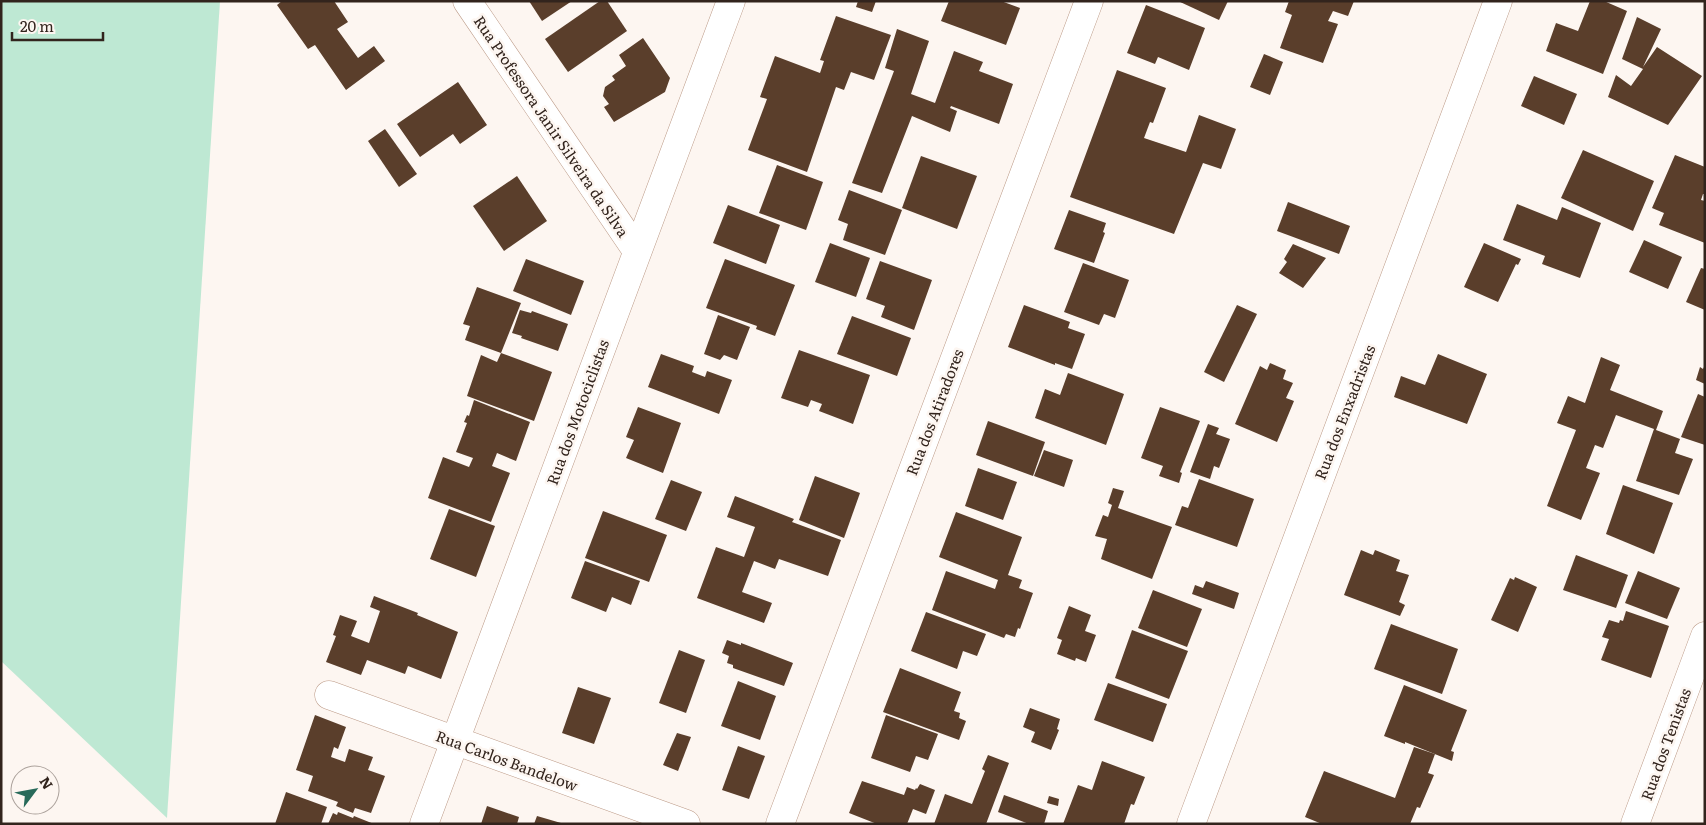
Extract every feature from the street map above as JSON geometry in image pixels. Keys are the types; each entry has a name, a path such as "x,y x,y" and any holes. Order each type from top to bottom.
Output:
{"street":[{"name":"Rua Professora Janir Silveira da Silva","path":"467,1 638,251"},
{"name":"Rua dos Motociclistas","path":"424,824 731,1"},
{"name":"Rua dos Atiradores","path":"780,824 1089,1"},
{"name":"Rua dos Enxadristas","path":"1190,824 1498,1"},
{"name":"Rua dos Tenistas","path":"1635,824 1705,636"},
{"name":"Rua Carlos Bandelow","path":"329,695 686,824"}],"green space":[{"path":"1,1 220,1 167,818 1,661"}],"building":[{"path":"282,1 334,1 348,22 337,29 358,58 374,46 385,61 346,90 315,45 308,49 277,5"},
{"path":"529,1 572,1 542,21"},
{"path":"600,1 607,1 627,31 568,72 545,39"},
{"path":"858,1 876,1 872,12 856,7"},
{"path":"949,1 1001,1 1020,8 1006,45 941,21"},
{"path":"1178,1 1228,1 1219,20"},
{"path":"1289,1 1354,1 1348,16 1333,11 1328,21 1338,24 1323,63 1280,48 1292,15 1285,12"},
{"path":"1590,1 1604,1 1627,11 1603,74 1546,51 1556,23 1578,31"},
{"path":"1146,5 1205,28 1189,70 1158,57 1155,64 1127,53"},
{"path":"836,16 891,35 874,80 851,72 844,90 836,87 807,172 748,150 767,99 760,97 775,56 820,73 824,61 820,60"},
{"path":"1637,17 1661,29 1643,67 1657,47 1702,76 1668,125 1608,97 1616,75 1631,86 1643,69 1622,59"},
{"path":"897,29 929,41 911,94 935,103 954,51 983,62 979,71 1013,84 999,124 951,106 950,108 957,111 950,132 912,116 882,193 852,183 894,71 885,68"},
{"path":"643,38 670,78 665,92 614,122 604,107 609,104 603,96 605,87 615,80 612,76 626,66 619,55"},
{"path":"1264,54 1283,62 1270,95 1250,87"},
{"path":"1117,70 1166,88 1153,123 1150,122 1144,138 1186,152 1199,115 1236,129 1221,169 1203,163 1174,234 1070,197"},
{"path":"1534,76 1577,94 1564,125 1521,106"},
{"path":"458,82 487,125 460,144 453,134 420,157 397,124"},
{"path":"385,129 417,174 399,187 368,141"},
{"path":"1583,150 1654,181 1633,231 1561,198"},
{"path":"1675,155 1705,167 1705,194 1703,194 1701,200 1705,201 1705,243 1659,225 1664,213 1652,208"},
{"path":"921,156 977,176 957,229 902,208"},
{"path":"777,165 823,182 806,230 759,213"},
{"path":"517,176 547,221 504,251 473,206"},
{"path":"849,190 902,210 885,255 843,240 848,224 838,220"},
{"path":"1288,202 1350,226 1339,254 1277,231"},
{"path":"1517,204 1557,220 1562,207 1601,223 1580,278 1542,264 1545,256 1503,240"},
{"path":"728,205 780,225 766,264 713,243"},
{"path":"1069,210 1106,223 1103,232 1105,233 1094,263 1054,249"},
{"path":"1644,240 1682,257 1668,289 1629,272"},
{"path":"830,243 870,258 856,297 815,282"},
{"path":"1484,243 1521,259 1518,265 1516,264 1498,302 1464,287"},
{"path":"1293,244 1326,258 1303,288 1279,273 1287,262 1284,259"},
{"path":"526,259 584,281 571,315 513,291"},
{"path":"725,259 795,285 775,336 756,329 757,326 706,308"},
{"path":"880,261 932,280 914,330 881,317 885,306 866,299"},
{"path":"1083,263 1129,280 1115,318 1104,314 1099,325 1064,312"},
{"path":"1701,268 1705,269 1705,310 1686,302"},
{"path":"477,287 521,303 501,353 465,340 470,326 463,324"},
{"path":"1024,305 1070,322 1068,328 1085,334 1072,369 1055,363 1055,365 1008,347"},
{"path":"1237,305 1257,314 1224,382 1204,372"},
{"path":"520,310 531,313 532,311 568,324 558,351 512,333"},
{"path":"718,315 750,327 737,360 724,355 720,360 704,354"},
{"path":"852,316 911,338 897,376 837,354"},
{"path":"799,350 870,375 853,424 819,411 822,404 811,400 808,407 781,398"},
{"path":"501,353 552,372 534,421 467,396 481,355 497,362"},
{"path":"661,354 694,366 692,372 705,377 707,371 732,380 719,414 648,387"},
{"path":"1438,354 1487,374 1467,424 1394,397 1401,376 1425,385"},
{"path":"1601,357 1620,365 1610,390 1663,411 1656,430 1680,439 1675,453 1693,459 1679,495 1636,481 1654,429 1616,415 1603,448 1595,445 1586,468 1600,473 1581,520 1547,506 1576,430 1557,423 1568,396 1585,403"},
{"path":"1270,363 1286,370 1283,379 1293,383 1286,398 1294,401 1277,442 1235,424 1260,366 1267,370"},
{"path":"1705,365 1705,384 1696,380 1700,367 1703,369"},
{"path":"1068,373 1124,394 1106,445 1035,418 1045,389 1060,395"},
{"path":"1698,394 1705,397 1705,445 1681,437"},
{"path":"474,400 530,422 516,461 497,453 492,466 510,473 491,522 428,498 443,457 469,467 473,458 456,452 467,423 464,422 467,415 469,416"},
{"path":"638,407 681,423 663,473 626,458 634,440 626,437"},
{"path":"1160,407 1200,421 1180,472 1182,473 1179,483 1159,476 1163,466 1141,458"},
{"path":"988,421 1045,442 1033,476 976,455"},
{"path":"1208,424 1219,428 1216,434 1230,439 1219,468 1214,466 1210,479 1190,472"},
{"path":"1044,450 1073,460 1064,487 1034,476"},
{"path":"978,468 1017,482 1003,520 965,506"},
{"path":"815,476 860,493 844,538 799,520"},
{"path":"1199,479 1254,499 1237,547 1175,525 1182,506 1188,508"},
{"path":"671,480 702,492 686,531 655,519"},
{"path":"1623,485 1673,503 1654,554 1606,534"},
{"path":"1113,488 1124,491 1118,508 1172,527 1152,579 1101,559 1107,539 1095,536 1103,515 1108,517 1112,505 1108,503"},
{"path":"735,496 794,519 792,522 841,540 828,576 779,559 775,569 754,561 742,592 772,603 764,623 697,598 716,547 744,557 755,527 727,517"},
{"path":"449,509 495,526 476,577 430,559"},
{"path":"603,511 667,535 649,582 585,558"},
{"path":"956,512 1022,537 1008,575 1022,580 1019,588 1033,593 1020,629 1018,628 1015,637 1006,634 1004,638 932,610 946,571 995,589 998,580 939,557"},
{"path":"1361,550 1373,555 1375,550 1400,560 1396,571 1409,575 1399,602 1405,605 1400,616 1344,595"},
{"path":"1576,555 1628,575 1616,608 1563,590"},
{"path":"585,561 640,581 631,605 612,597 606,612 571,598"},
{"path":"1638,571 1680,588 1667,619 1625,603"},
{"path":"1515,577 1537,587 1518,632 1491,620 1510,578 1514,580"},
{"path":"1206,581 1239,593 1234,609 1192,594 1195,585 1203,588"},
{"path":"1153,590 1202,609 1187,647 1138,628"},
{"path":"374,596 418,613 417,615 458,632 441,679 408,666 405,674 367,660 361,675 326,662 336,636 333,635 340,615 357,621 351,636 369,643 380,611 370,607"},
{"path":"1069,606 1091,615 1085,631 1096,635 1086,662 1076,658 1075,661 1057,654 1062,640 1057,638"},
{"path":"1626,611 1669,626 1651,678 1601,660 1609,639 1602,637 1609,620 1619,623 1620,620 1623,621"},
{"path":"926,612 986,634 977,656 963,651 957,669 911,651"},
{"path":"1391,624 1458,649 1442,694 1374,669"},
{"path":"1132,630 1188,651 1169,699 1115,678"},
{"path":"727,640 741,645 741,643 793,663 784,686 733,668 733,665 727,663 729,656 722,653"},
{"path":"679,650 705,660 686,713 659,703"},
{"path":"900,668 961,692 954,711 960,713 959,718 966,721 959,740 883,712"},
{"path":"738,681 776,696 760,740 721,726"},
{"path":"1108,683 1167,704 1153,742 1094,720"},
{"path":"1404,685 1467,710 1451,751 1454,752 1452,761 1405,742 1405,744 1384,736"},
{"path":"578,687 611,698 594,744 562,733"},
{"path":"1030,708 1060,719 1057,729 1059,730 1051,750 1031,742 1035,732 1023,727"},
{"path":"315,715 346,727 338,749 334,747 331,757 345,762 349,749 373,757 368,770 385,776 371,813 355,808 353,813 336,806 338,802 308,791 313,776 296,770"},
{"path":"886,715 938,734 928,760 916,756 910,772 871,758"},
{"path":"677,733 691,737 678,771 663,765"},
{"path":"738,746 765,756 749,799 722,790"},
{"path":"1414,747 1435,754 1428,773 1434,775 1420,808 1417,807 1410,824 1322,824 1305,817 1324,771 1395,798"},
{"path":"988,755 1009,763 986,824 934,824 945,794 972,804 985,771 982,769"},
{"path":"1102,761 1145,777 1134,805 1131,804 1124,824 1063,824 1078,785 1092,790"},
{"path":"862,781 904,795 907,787 915,790 920,784 935,790 926,814 913,809 907,824 877,824 849,813"},
{"path":"286,792 327,807 321,824 275,824"},
{"path":"1004,795 1048,811 1044,824 1029,824 998,812"},
{"path":"1049,796 1059,799 1058,806 1047,803"},
{"path":"487,806 519,817 517,824 481,824"},
{"path":"338,812 374,824 328,824 333,813 337,815"},
{"path":"537,816 561,823 534,824"}]}
